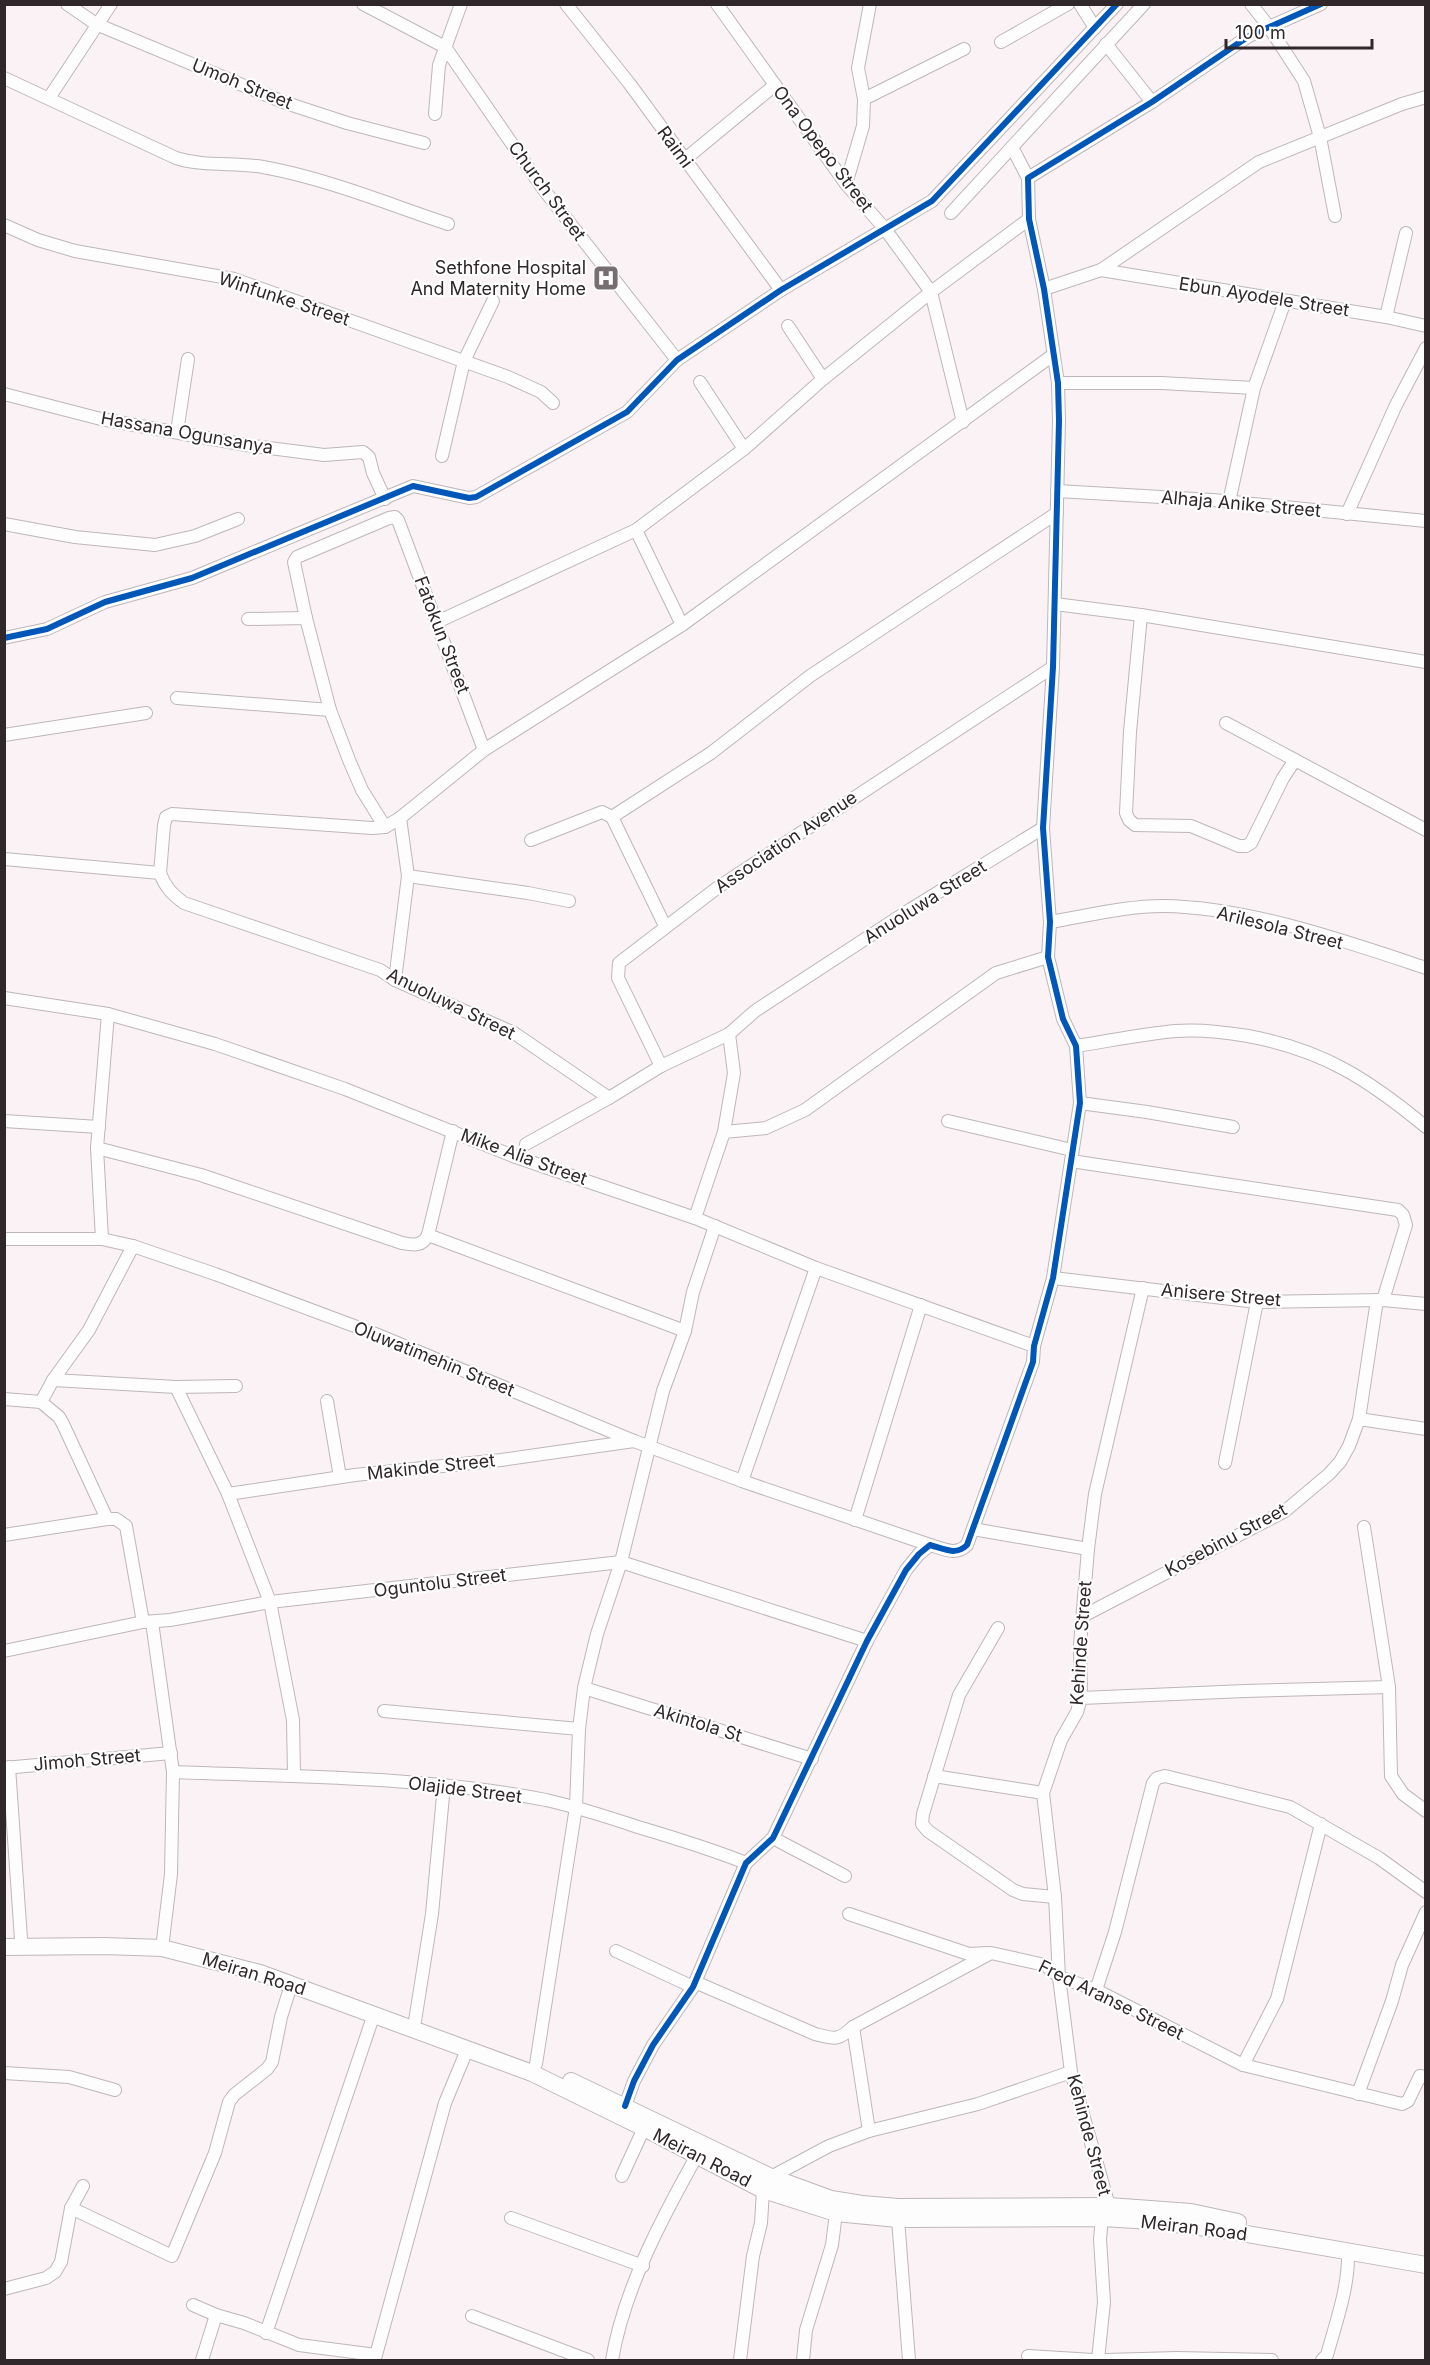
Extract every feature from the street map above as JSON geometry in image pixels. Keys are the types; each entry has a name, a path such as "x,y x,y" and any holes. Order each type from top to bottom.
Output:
{"main road":[{"name":"Meiran Road","path":"13,1939 122,1937 209,1953 296,1976 416,2022 536,2064 625,2106 700,2150 836,2213 898,2219 1105,2212 1425,2265"},
{"name":"Meiran Road","path":"4,1947 162,1944"},
{"name":"Meiran Road","path":"209,1953 531,2073 644,2128 700,2150"},
{"name":"Meiran Road","path":"767,2183 831,2199 898,2207 1191,2212 1425,2256"}],"street":[{"name":"Umoh Street","path":"67,4 96,24 283,102 347,123 424,143"},
{"path":"49,98 111,4"},
{"path":"363,4 445,47"},
{"path":"435,114 436,79 461,4"},
{"name":"Raimi","path":"566,4 629,83 782,290"},
{"path":"846,184 863,126 864,99 858,68 870,4"},
{"path":"1001,42 1068,4"},
{"path":"1080,4 1095,28"},
{"path":"4,638 47,630 105,602 192,578 385,500 413,486 469,498 476,497 627,412 676,360 782,290 932,201 1117,4"},
{"path":"951,213 1144,4"},
{"path":"1251,4 1304,81 1320,137 1335,216"},
{"path":"1028,178 1152,102 1249,36 1321,4"},
{"name":"Ona Opepo Street","path":"724,7 775,85 846,184 886,230 931,292"},
{"path":"1106,44 1152,102"},
{"name":"Church Street","path":"445,47 544,190 676,360"},
{"path":"864,99 964,49"},
{"path":"4,78 176,158 193,163 262,167 333,186 448,224"},
{"path":"684,160 775,85"},
{"path":"1044,289 1101,270 1259,162 1402,104 1425,97"},
{"path":"1012,147 1028,178 1029,219 1044,289 1058,383 1053,667 1043,828 1050,922 1048,957 1063,1019 1076,1046 1080,1103 1053,1278 1034,1346 1033,1362 974,1529 1088,1549"},
{"path":"437,622 636,530 744,448 931,292 1029,219"},
{"name":"Winfunke Street","path":"4,225 38,240 75,251 234,279 508,377 541,392 553,403"},
{"path":"1386,316 1406,233"},
{"name":"Ebun Ayodele Street","path":"1101,270 1386,316 1425,326"},
{"path":"931,292 963,422"},
{"path":"442,456 464,361 494,301"},
{"path":"1229,502 1254,388 1285,301"},
{"path":"788,326 824,379"},
{"path":"1347,514 1396,405 1425,348"},
{"path":"4,860 160,873 164,825 166,817 172,814 385,827 400,818 484,750 682,625 1053,355"},
{"path":"177,432 188,359"},
{"path":"700,382 744,448"},
{"path":"1058,383 1161,383 1254,388"},
{"name":"Hassana Ogunsanya","path":"4,394 101,419 246,445 324,455 363,452 369,457 375,480 385,500"},
{"name":"Alhaja Anike Street","path":"1057,491 1229,502 1425,521"},
{"path":"612,817 711,753 810,676 1057,513"},
{"name":"Fatokun Street","path":"306,618 294,562 297,557 389,518 398,520 484,750"},
{"path":"4,524 75,537 155,545 195,536 238,519"},
{"path":"636,530 682,625"},
{"path":"1055,604 1140,615 1425,662"},
{"path":"1140,615 1130,732 1126,813 1129,820 1135,825 1191,826 1239,846 1246,846 1251,843 1283,778 1295,760"},
{"path":"248,619 306,618 330,710 362,790 385,827"},
{"name":"Association Avenue","path":"661,1066 618,978 619,963 727,881 1053,667"},
{"path":"177,698 330,710"},
{"path":"4,735 146,713"},
{"path":"1226,723 1425,830"},
{"path":"531,840 602,812 612,817 665,926"},
{"path":"395,980 408,876 400,818"},
{"name":"Anuoluwa Street","path":"160,873 164,884 172,894 184,903 380,970 395,980 514,1033 609,1098 661,1066 729,1034 765,1005 910,909 1043,828"},
{"path":"408,876 569,901"},
{"name":"Arilesola Street","path":"1050,922 1132,908 1161,906 1193,908 1274,922 1425,968"},
{"path":"723,1132 766,1128 805,1110 996,973 1048,957"},
{"name":"Mike Alia Street","path":"4,998 108,1014 237,1052 345,1089 513,1156 695,1218 816,1268 1034,1346"},
{"path":"102,1239 97,1148 108,1014"},
{"path":"1076,1046 1176,1031 1200,1030 1273,1041 1302,1049 1360,1077 1386,1094 1425,1127"},
{"path":"695,1218 723,1132 734,1073 729,1034"},
{"path":"525,1144 609,1098"},
{"path":"1080,1103 1233,1127"},
{"path":"4,1121 99,1127"},
{"path":"948,1121 1071,1155"},
{"path":"97,1148 201,1175 416,1246 425,1241 428,1235 453,1131"},
{"name":"Kosebinu Street","path":"1071,1155 1398,1210 1404,1215 1406,1225 1380,1300 1359,1419 1355,1433 1340,1462 1285,1510 1083,1616"},
{"path":"536,2064 576,1807 579,1729 584,1688 597,1634 621,1562 663,1391 685,1331 693,1293 715,1226"},
{"path":"428,1235 685,1331"},
{"name":"Oluwatimehin Street","path":"4,1239 102,1239 133,1246 373,1333 634,1441 855,1520 954,1552 967,1545 974,1529"},
{"path":"41,1402 53,1380 89,1330 133,1246"},
{"path":"742,1481 816,1268"},
{"name":"Anisere Street","path":"1053,1278 1257,1302 1380,1300 1425,1304"},
{"name":"Kehinde Street","path":"1096,2361 1104,2301 1100,2239 1105,2212 1071,2072 1059,1977 1055,1897 1043,1793 1061,1740 1077,1712 1081,1698 1080,1645 1095,1494 1143,1288"},
{"path":"1225,1463 1257,1302"},
{"path":"855,1520 921,1305"},
{"path":"53,1380 176,1387 236,1386"},
{"path":"176,1387 228,1494 270,1602 293,1720 294,1776"},
{"path":"4,1399 41,1402 59,1417 107,1519"},
{"path":"327,1401 340,1477"},
{"path":"1359,1419 1425,1429"},
{"name":"Makinde Street","path":"228,1494 340,1477 501,1460 634,1441"},
{"path":"4,1535 107,1519 122,1521 126,1526 148,1622 173,1772 171,1874 162,1944"},
{"path":"1364,1527 1389,1687 1391,1776 1403,1794 1425,1811"},
{"path":"625,2106 634,2081 653,2045 694,1985 747,1863 773,1838 867,1641 906,1570 930,1545"},
{"name":"Oguntolu Street","path":"4,1652 148,1622 270,1602 621,1562 867,1641"},
{"path":"998,1628 959,1695 922,1814 922,1824 928,1831 987,1874 1013,1890 1055,1897"},
{"path":"1081,1698 1389,1687"},
{"name":"Akintola St","path":"584,1688 812,1759"},
{"path":"384,1711 579,1729"},
{"name":"Jimoh Street","path":"7,1768 171,1753"},
{"path":"7,1768 13,1939"},
{"name":"Olajide Street","path":"173,1772 294,1776 444,1785 545,1800 576,1807 747,1863"},
{"path":"934,1776 1043,1793"},
{"path":"1096,1990 1115,1932 1153,1783 1157,1778 1165,1776 1279,1803 1322,1824 1378,1858 1425,1892"},
{"path":"416,2022 432,1914 444,1785"},
{"path":"1243,2065 1277,1999 1322,1824"},
{"path":"773,1838 845,1876"},
{"path":"1358,2094 1392,2001 1402,1965 1425,1912"},
{"name":"Fred Aranse Street","path":"849,1914 969,1954 992,1953 1045,1965 1059,1977 1096,1990 1243,2065 1402,2104 1408,2101 1420,2076 1425,2077"},
{"path":"616,1951 694,1985 823,2036 841,2038 852,2027 992,1953"},
{"path":"70,2208 172,2256 215,2153 230,2102 234,2095 267,2069 272,2062 281,2017 291,1985"},
{"path":"266,2333 374,2014"},
{"path":"852,2027 869,2131"},
{"path":"193,2305 305,2346 374,2358 445,2103 467,2050"},
{"path":"740,2361 753,2256 767,2183 829,2146 869,2131 978,2104 1071,2072"},
{"path":"4,2073 69,2077 115,2090"},
{"path":"622,2176 644,2128"},
{"path":"612,2361 618,2330 663,2218 700,2150"},
{"path":"4,2289 46,2278 55,2272 61,2262 70,2208 83,2186"},
{"path":"803,2361 806,2330 832,2245 836,2213"},
{"path":"511,2218 643,2266"},
{"path":"898,2219 909,2361"},
{"path":"1322,2361 1327,2355 1342,2300 1348,2252"},
{"path":"202,2361 216,2315"},
{"path":"472,2316 588,2361"},
{"path":"1028,2356 1096,2361"},
{"path":"1106,2361 1177,2358 1272,2361"}],"cycle path":[{"path":"4,638 47,629 105,602 192,578 413,486 469,498 476,497 627,412 677,360 781,290 932,201 1117,4"},
{"path":"625,2106 634,2081 653,2045 693,1987 746,1863 773,1838 867,1641 906,1570 930,1545 954,1551 967,1545 1033,1362 1034,1346 1053,1278 1080,1103 1076,1046 1063,1019 1048,957 1050,922 1043,828 1053,667 1059,421 1058,383 1044,289 1029,219 1028,178 1152,102 1249,36 1321,4"}],"place":[{"name":"Sethfone Hospital And Maternity Home","path":"606,278"}]}
